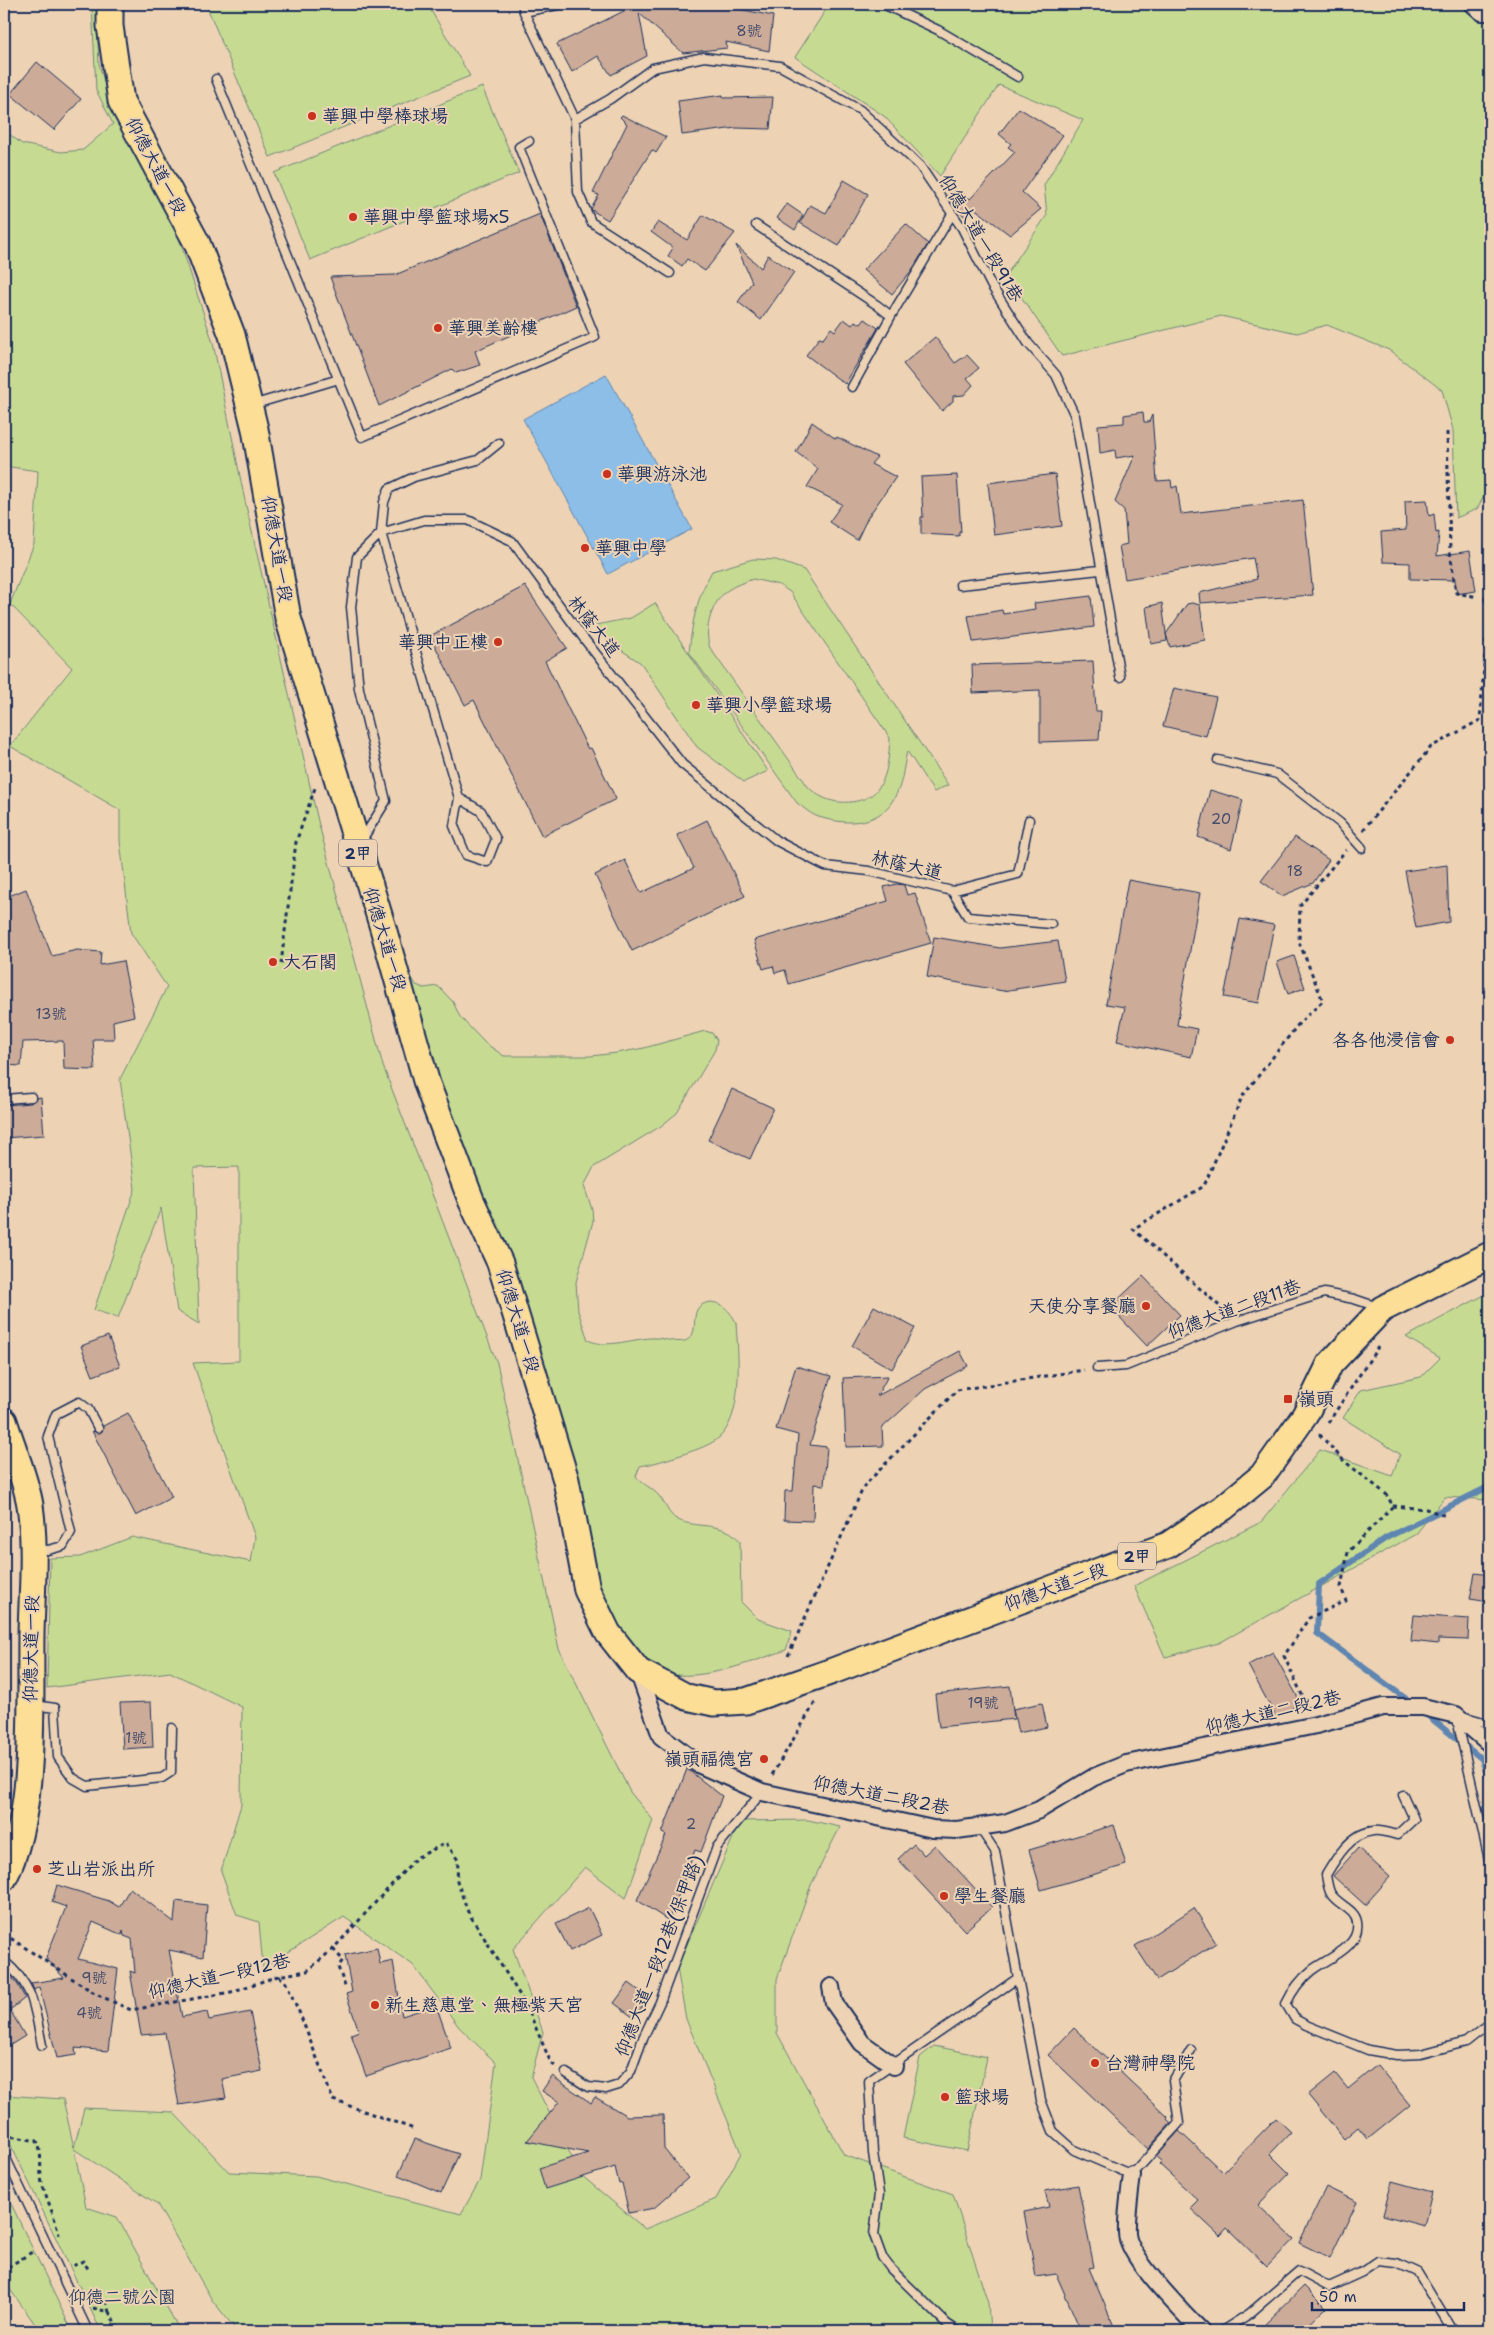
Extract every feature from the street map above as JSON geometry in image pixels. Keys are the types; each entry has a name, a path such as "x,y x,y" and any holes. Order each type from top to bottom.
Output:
{"main road":[{"name":"仰德大道一段","path":"114,11 121,101 197,243 232,335 249,405 288,618 383,928 427,1084 471,1200 500,1263 566,1480 587,1590 608,1633 638,1671"},
{"name":"仰德大道二段","path":"638,1671 694,1699 723,1703 746,1700 830,1672 1168,1545 1223,1508 1262,1476 1305,1415 1330,1364 1382,1308 1490,1255"},
{"name":"仰德大道一段","path":"4,1422 30,1504 32,1549 28,1776 22,1823 12,1861 4,1878"}],"street":[{"path":"1473,4 1482,12 1490,12"},
{"name":"仰德大道二段2巷","path":"638,1671 661,1736 698,1764 762,1792 933,1829 957,1830 1004,1823 1039,1810 1094,1777 1126,1764 1316,1725 1382,1707 1423,1707 1456,1715"},
{"path":"1456,1715 1490,1744"},
{"path":"830,1987 834,2003 862,2043 894,2066"},
{"path":"1132,2174 1127,2235 1132,2250 1159,2286 1201,2331"}],"lane":[{"path":"562,4 523,8 575,119 578,192 591,222 670,273"},
{"path":"883,4 938,30 1018,77"},
{"name":"仰德大道一段91巷","path":"575,119 610,99 653,68 704,57 780,66 860,110 920,166 952,214 991,285 1028,344 1056,376 1075,416 1100,570 1120,677"},
{"path":"216,79 362,436 595,337 519,146 529,141"},
{"path":"852,387 891,316 952,214"},
{"path":"756,225 878,305 891,316"},
{"path":"249,405 258,404 339,379"},
{"path":"459,798 481,810 496,839 488,862 466,855 454,826 459,798 381,533 384,502 389,489 414,477 478,460 499,443"},
{"name":"林蔭大道","path":"357,848 386,801 359,689 351,607 357,557 381,533 424,520 468,520 512,541 585,640 682,764 777,841 824,866 869,871 952,891 1018,874 1030,820"},
{"path":"960,585 1100,570"},
{"path":"1218,760 1277,774 1340,823 1362,848"},
{"path":"952,891 968,917 1051,924"},
{"path":"4,1099 31,1096"},
{"name":"仰德大道二段11巷","path":"1097,1368 1126,1366 1237,1321 1324,1294 1354,1299 1382,1308"},
{"path":"32,1549 48,1550 63,1546 71,1532 48,1436 56,1414 79,1402 88,1409 98,1428"},
{"path":"30,1704 55,1708 58,1756 73,1778 87,1786 162,1778 171,1772 172,1728"},
{"path":"1490,1724 1456,1715 1490,1864"},
{"name":"仰德大道一段12巷(保甲路)","path":"566,2073 588,2087 606,2089 618,2085 631,2071 643,2038 660,2002 717,1847 762,1792"},
{"path":"1403,1795 1414,1819 1396,1835 1374,1830 1356,1836 1335,1859 1326,1875 1331,1894 1344,1907 1354,1913 1357,1922 1355,1936 1347,1947 1311,1971 1291,1993 1286,2004 1295,2019 1312,2028 1368,2050 1397,2055 1421,2054 1466,2042 1490,2023"},
{"path":"979,1827 995,1851 1042,2100 1053,2131 1074,2150 1132,2174 1179,2123 1173,2081 1191,2050"},
{"path":"4,1961 30,1988 42,2044"},
{"path":"958,2331 947,2324 891,2269 882,2257 874,2235 879,2194 873,2153 869,2081 894,2066 1018,1978"},
{"path":"4,2154 88,2331"},
{"path":"1222,2331 1249,2314 1299,2271 1329,2287 1362,2272 1378,2261 1396,2263 1417,2272 1453,2331"}],"path":[{"path":"1237,1321 1133,1229 1204,1186 1242,1097 1300,1022 1323,1001 1299,942 1300,906 1431,747 1480,720 1489,599 1456,594 1450,551 1446,432"},
{"path":"281,964 296,842 318,777"},
{"path":"1380,1343 1377,1352 1320,1435 1344,1461 1386,1494 1393,1506"},
{"path":"788,1656 864,1486 957,1390 1097,1368"},
{"path":"1393,1506 1426,1509 1446,1516"},
{"path":"1316,1725 1284,1656 1309,1618 1346,1601 1341,1587 1348,1552 1393,1506"},
{"path":"762,1792 818,1699"},
{"name":"仰德大道一段12巷","path":"4,1934 96,1994 131,2010 231,1992 278,1976 307,1971 332,1948 416,1858 446,1843 458,1860 457,1881 468,1912 526,2005 550,2063 566,2073"},
{"path":"332,1948 343,1960 338,1967 346,1989"},
{"path":"278,1976 286,1983 300,2014 333,2100 414,2129"},
{"path":"4,2135 37,2141 41,2150 39,2166 42,2184 55,2217 61,2242"},
{"path":"4,2260 8,2266 32,2252"},
{"path":"69,2258 77,2275"},
{"path":"73,2266 83,2261 89,2270"},
{"path":"89,2301 94,2310 109,2312"},
{"path":"106,2301 109,2312 119,2331"}],"green space":[{"name":"仰德二號公園","path":"92,4 96,4 99,64 113,112 167,201 213,343 245,501 318,821 383,1066 497,1363 559,1649 630,1792 653,1820 626,1898 585,1867 513,1949 543,2032 531,2077 581,2175 645,2229 716,2199 741,2153 686,2019 677,1968 740,1821 808,1820 840,1827 811,1885 777,1979 777,2033 844,2155 953,2194 988,2303 990,2331 237,2331 212,2300 157,2204 74,2149 86,2207 117,2217 180,2331 101,2331 4,2131 4,2095 63,2099 74,2148 84,2108 173,2112 229,2172 316,2176 461,2214 480,2180 496,2063 459,2027 413,1965 344,1917 263,1968 259,1922 237,1915 221,1871 241,1805 242,1707 170,1672 47,1688 50,1558 80,1557 132,1537 251,1562 255,1537 193,1363 239,1361 239,1167 194,1168 199,1324 177,1311 161,1208 118,1318 94,1310 135,1189 120,1079 167,987 131,933 120,841 120,810 10,746 72,668 10,604 34,544 38,471 4,466 4,130 22,144 61,152 83,150 113,124 96,90"},
{"name":"華興中學棒球場","path":"209,4 427,4 470,76 270,157 207,7"},
{"path":"1467,4 1490,20 1490,484 1477,509 1456,518 1453,430 1442,390 1389,350 1327,325 1297,333 1221,316 1062,356 1006,275 1047,215 1044,185 1083,120 999,85 940,176 884,116 795,57 829,5"},
{"name":"華興中學籃球場x5","path":"482,87 519,173 310,260 274,173"},
{"path":"753,559 776,560 804,570 948,785 934,792 907,751 901,782 896,794 886,809 878,815 858,822 837,821 816,816 797,803 689,652 696,610 702,590 712,571","holes":["753,579 779,585 790,592 890,738 888,764 882,782 874,793 861,800 836,802 820,796 809,788 710,648 708,641 710,616 722,595 728,590"]},
{"name":"華興小學籃球場","path":"655,603 768,771 744,782 697,747 641,663 609,642 596,625 631,618"},
{"path":"405,965 416,985 424,988 438,986 453,1002 460,1017 485,1043 504,1056 591,1056 617,1053 644,1048 705,1031 712,1033 717,1040 715,1050 677,1113 661,1126 594,1167 584,1186 592,1209 593,1221 576,1282 578,1311 588,1340 604,1344 648,1338 660,1338 678,1342 686,1340 690,1338 694,1331 697,1309 711,1302 722,1306 734,1318 737,1336 738,1386 732,1418 725,1431 716,1440 703,1447 640,1466 636,1476 656,1493 667,1509 678,1520 719,1528 734,1535 740,1541 741,1602 758,1619 792,1631 786,1650 715,1672 676,1675 659,1672 639,1660 601,1610 435,1093"},
{"path":"1490,1292 1490,1500 1445,1497 1416,1534 1219,1643 1165,1657 1134,1586 1261,1522 1320,1450 1392,1476 1400,1454 1343,1418 1361,1390 1421,1377 1440,1358 1406,1337"},
{"name":"籃球場","path":"934,2046 987,2057 967,2151 903,2138 920,2057"},
{"path":"4,2189 72,2331 40,2331 4,2281"}],"water":[{"name":"華興游泳池","path":"606,374 692,529 608,574 523,419"}],"building":[{"path":"628,4 724,4 724,6 773,16 769,51 726,42 727,48 683,53 639,13 647,56 611,75 598,56 572,72 557,44 632,7"},
{"path":"37,62 81,99 54,130 10,94"},
{"path":"723,95 723,98 773,97 770,129 736,128 682,135 678,101"},
{"path":"1019,108 1063,135 1022,192 1041,209 1010,235 974,208 964,216 952,203 962,193 970,199 1015,152 1008,147 1011,144 999,134"},
{"path":"622,115 666,137 656,153 652,150 608,220 591,209 599,195 593,193 627,124 620,117"},
{"path":"844,180 868,194 839,246 800,223 810,205 826,213"},
{"path":"787,204 803,215 795,230 777,218"},
{"name":"華興美齡樓","path":"540,214 576,306 475,351 480,365 456,373 452,369 379,406 330,277 395,275"},
{"path":"703,215 735,233 705,271 687,259 682,266 668,256 673,248 651,232 658,222 687,240"},
{"path":"906,224 928,244 912,270 892,294 863,270"},
{"path":"736,245 761,268 768,255 794,272 761,320 738,302 752,282"},
{"path":"844,319 852,325 855,321 861,324 865,319 878,328 845,384 806,355 819,338 823,339 831,328 835,331"},
{"path":"935,337 955,363 967,355 979,368 967,378 973,385 964,395 953,396 953,401 942,411 903,364"},
{"path":"1143,412 1144,422 1149,422 1152,415 1157,481 1171,480 1172,488 1177,486 1181,514 1303,500 1313,595 1200,603 1199,593 1257,579 1253,558 1125,579 1119,546 1127,544 1124,510 1115,502 1135,455 1116,458 1115,450 1100,453 1098,425 1124,423 1124,415"},
{"path":"812,422 836,439 837,437 877,457 871,464 896,477 868,517 857,540 829,522 842,504 807,487 818,469 796,452"},
{"path":"1055,474 1062,526 994,535 988,483"},
{"path":"957,475 961,532 959,532 959,536 921,534 921,517 923,517 921,477"},
{"path":"1427,500 1429,516 1434,514 1436,533 1439,532 1437,556 1470,551 1476,591 1457,594 1455,580 1410,579 1410,563 1383,562 1381,532 1406,530 1405,501"},
{"path":"525,586 567,648 545,661 588,749 591,748 616,799 542,836 474,700 465,705 430,636"},
{"path":"1091,596 1094,627 973,642 968,616 1002,610 1003,614 1035,609 1034,603"},
{"path":"1162,603 1167,641 1151,644 1146,607"},
{"path":"1187,604 1200,605 1205,640 1170,647 1166,634"},
{"path":"1093,661 1096,711 1101,711 1099,740 1040,742 1040,690 973,693 972,665"},
{"path":"1174,688 1216,697 1206,736 1163,726"},
{"path":"1210,790 1243,800 1231,849 1198,837"},
{"path":"707,820 745,896 632,951 595,875 625,860 641,893 694,868 677,835"},
{"path":"1295,837 1329,860 1313,883 1282,896 1261,881"},
{"path":"1447,865 1449,922 1416,928 1405,871"},
{"path":"1128,880 1200,893 1177,1025 1197,1029 1191,1057 1117,1041 1125,1007 1106,1004"},
{"path":"897,884 904,885 907,895 915,893 931,943 789,984 785,970 775,973 773,966 763,969 754,940 888,901 884,887"},
{"path":"26,889 52,956 77,950 101,952 100,965 123,961 134,1016 113,1021 114,1039 93,1039 95,1070 64,1069 63,1041 23,1042 21,1066 4,1065 4,898"},
{"path":"1240,919 1274,925 1259,1003 1224,997"},
{"path":"934,937 1000,948 1058,941 1065,981 1003,991 927,977"},
{"path":"1294,956 1305,988 1288,994 1277,962"},
{"path":"732,1089 773,1108 750,1159 708,1140"},
{"path":"41,1097 44,1135 4,1138 4,1105 31,1103 36,1098"},
{"path":"1143,1276 1180,1315 1147,1346 1110,1307"},
{"path":"874,1306 915,1328 892,1369 852,1346"},
{"path":"108,1336 120,1366 93,1376 81,1346"},
{"path":"960,1351 968,1366 925,1389 882,1428 883,1446 846,1447 843,1378 888,1376 877,1396"},
{"path":"796,1366 831,1376 810,1445 827,1447 824,1485 814,1484 813,1521 784,1520 785,1491 793,1491 798,1435 776,1429"},
{"path":"128,1413 172,1497 136,1516 92,1431 100,1433 103,1426"},
{"path":"1475,1573 1490,1575 1490,1602 1470,1599"},
{"path":"1414,1615 1469,1619 1468,1640 1438,1639 1438,1644 1411,1641"},
{"path":"1273,1652 1301,1703 1276,1717 1248,1665"},
{"path":"1010,1686 1014,1719 939,1727 935,1694"},
{"path":"151,1702 153,1747 123,1749 120,1703"},
{"path":"1042,1703 1047,1727 1018,1733 1013,1709"},
{"path":"687,1769 722,1796 701,1852 695,1850 669,1921 637,1900 666,1835 662,1833"},
{"path":"1114,1825 1126,1865 1041,1890 1029,1850"},
{"path":"914,1844 924,1855 935,1845 992,1907 965,1931 898,1859"},
{"path":"1358,1848 1390,1877 1365,1905 1333,1876"},
{"path":"57,1885 109,1901 119,1907 130,1888 174,1922 176,1901 207,1905 203,1957 169,1950 182,2017 207,2012 209,2020 250,2012 262,2071 222,2079 226,2098 179,2105 165,2033 141,2035 130,1971 135,1973 132,1939 124,1936 123,1930 122,1935 93,1922 78,1959 118,1969 108,2051 75,2048 76,2055 57,2058 39,1987 34,1990 31,1983 64,1978 46,1958 66,1907 52,1902"},
{"path":"589,1908 602,1935 570,1951 556,1924"},
{"path":"1194,1908 1216,1943 1157,1980 1135,1946"},
{"path":"377,1948 380,1964 393,1961 402,2016 436,2005 451,2048 366,2076 351,2034 359,2031 346,1994 352,1992 345,1955"},
{"path":"4,1968 18,1985 25,1998 10,2010 25,2036 4,2049"},
{"path":"629,1983 649,1998 634,2018 614,2003"},
{"path":"1074,2028 1168,2117 1167,2119 1171,2123 1148,2149 1048,2055"},
{"path":"1377,2065 1410,2105 1368,2139 1358,2127 1344,2139 1308,2095 1335,2073 1348,2089"},
{"path":"552,2076 591,2103 595,2097 627,2116 663,2115 664,2149 688,2178 654,2208 629,2213 622,2183 619,2184 615,2167 545,2189 539,2168 588,2153 527,2141 559,2102 542,2091"},
{"path":"1276,2118 1291,2132 1270,2154 1289,2173 1258,2205 1294,2239 1267,2267 1227,2228 1220,2236 1190,2208 1198,2200 1159,2164 1162,2161 1156,2156 1179,2131 1223,2172"},
{"path":"415,2139 459,2154 441,2193 398,2175"},
{"path":"1392,2181 1432,2192 1424,2226 1383,2215"},
{"path":"1078,2185 1094,2267 1089,2268 1116,2331 1081,2331 1056,2274 1036,2277 1024,2212 1049,2207 1045,2191"},
{"path":"1326,2187 1357,2202 1330,2258 1299,2243"},
{"path":"1304,2286 1326,2308 1302,2331 1258,2331"}],"waterway":[{"path":"1413,1704 1317,1633 1319,1584 1386,1538 1486,1488 1490,1488"},
{"path":"1423,1712 1482,1759 1490,1785"}],"place":[{"name":"華興中學棒球場","path":"312,116"},
{"name":"華興中學籃球場x5","path":"353,217"},
{"name":"華興美齡樓","path":"438,328"},
{"name":"華興游泳池","path":"607,474"},
{"name":"華興中學","path":"585,548"},
{"name":"華興中正樓","path":"498,642"},
{"name":"華興小學籃球場","path":"696,705"},
{"name":"大石閣","path":"273,962"},
{"name":"各各他浸信會","path":"1450,1040"},
{"name":"天使分享餐廳","path":"1146,1306"},
{"name":"嶺頭","path":"1288,1399"},
{"name":"嶺頭福德宮","path":"764,1759"},
{"name":"芝山岩派出所","path":"37,1869"},
{"name":"學生餐廳","path":"944,1896"},
{"name":"新生慈惠堂、無極紫天宮","path":"375,2005"},
{"name":"台灣神學院","path":"1095,2063"},
{"name":"籃球場","path":"945,2097"}]}
